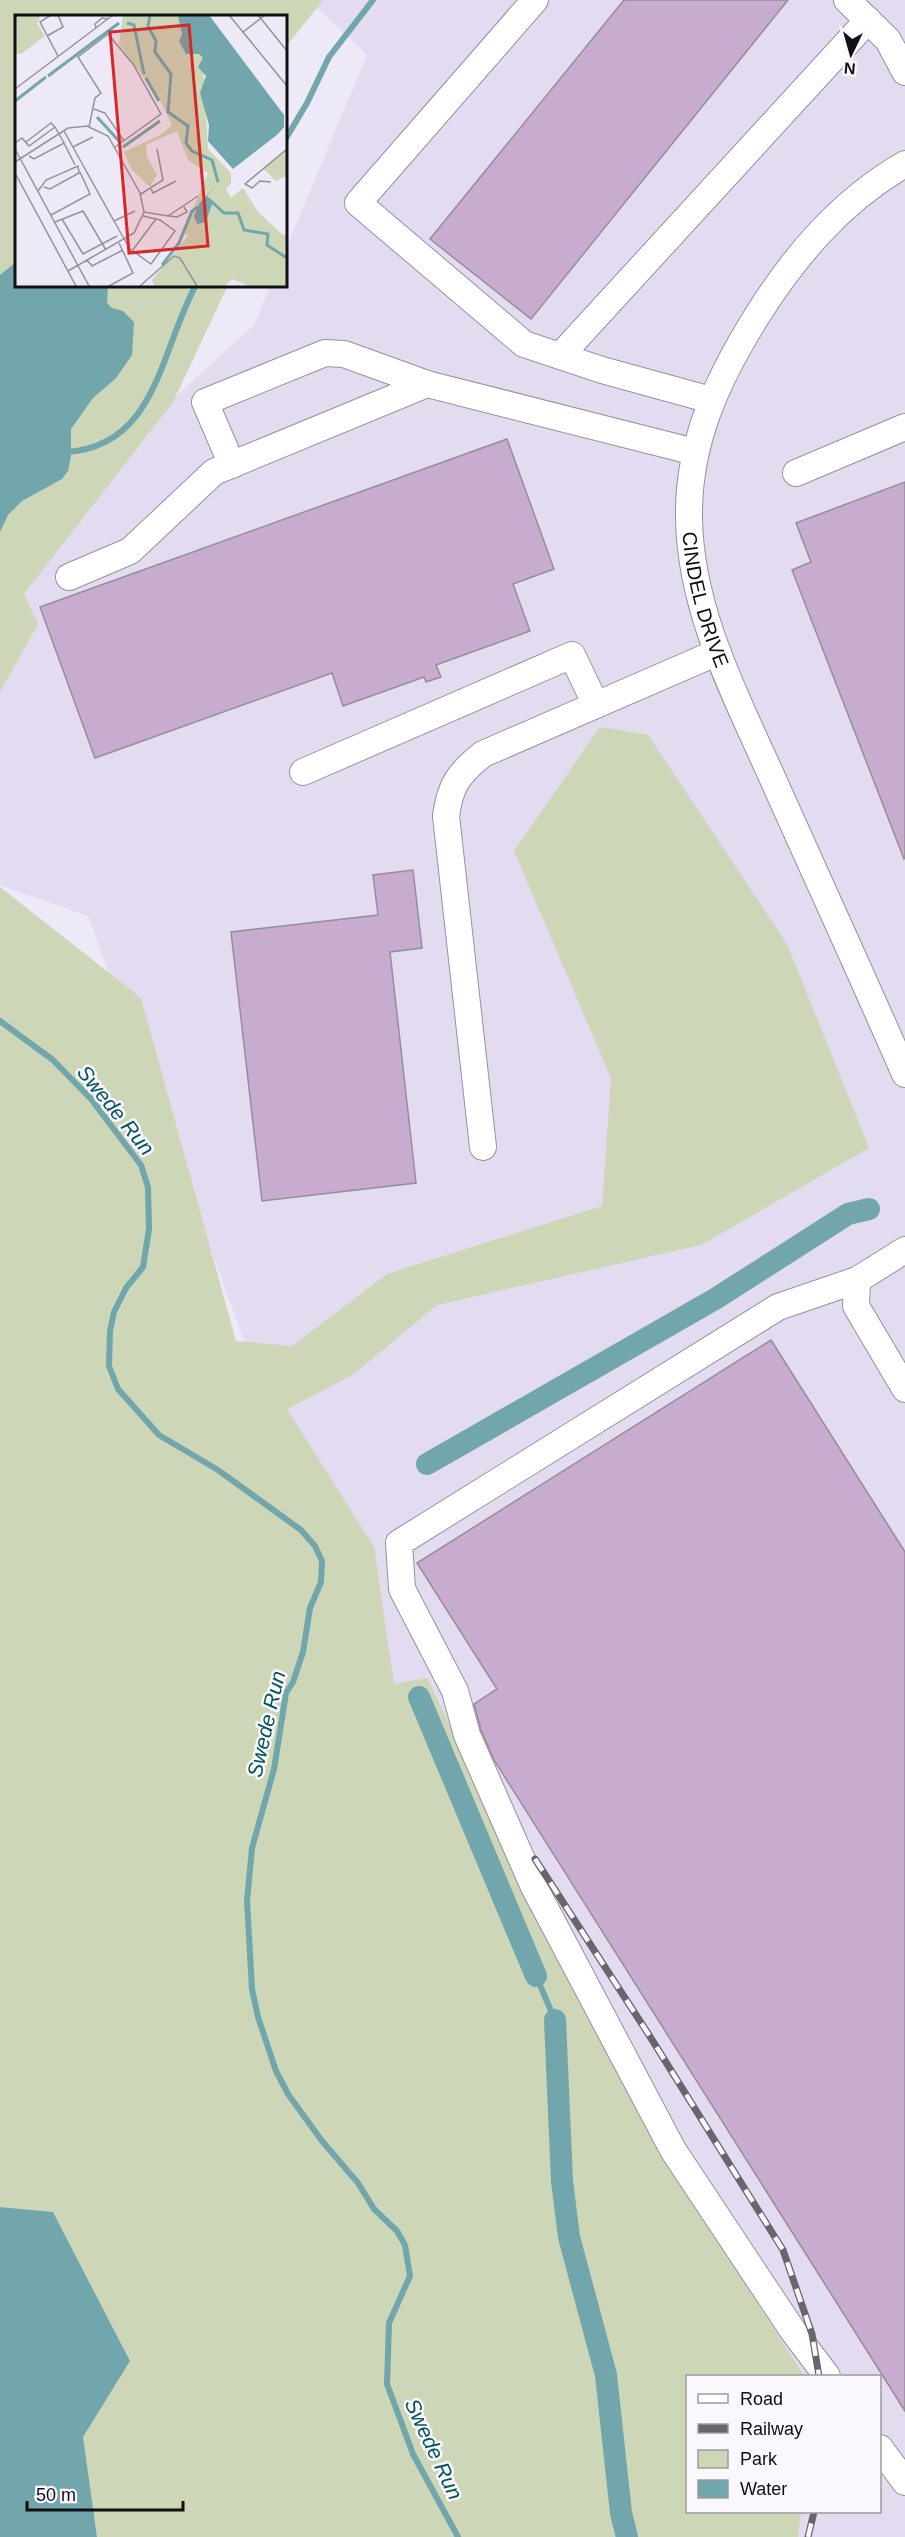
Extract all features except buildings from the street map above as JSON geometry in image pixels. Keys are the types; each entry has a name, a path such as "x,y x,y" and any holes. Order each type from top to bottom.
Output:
{"street":[{"path":"535,0 358,202 524,344 711,400"},
{"path":"847,0 888,40 905,72"},
{"path":"560,356 867,20"},
{"name":"CINDEL DRIVE","path":"905,164 863,192 834,216 808,245 762,308 711,400 695,452 689,517 691,555 698,591 718,652 905,1074"},
{"path":"232,465 205,402 325,353 344,354 428,384 695,452"},
{"path":"69,577 130,551 214,472 428,384"},
{"path":"796,473 905,427"},
{"path":"483,1147 446,816 448,795 462,771 483,754 718,652"},
{"path":"303,772 572,655 596,705"},
{"path":"826,2375 793,2331 673,2150 534,1887 467,1735 455,1691 402,1589 399,1543 778,1307 857,1280 905,1250"},
{"path":"857,1280 856,1306 905,1389"},
{"path":"881,2451 905,2482"}],"shaded area":[{"path":"309,0 905,0 905,2537 607,2537 441,1846 243,1337 88,916 0,885 0,557 254,325 271,286 286,286 286,249 367,55"}],"green space":[{"path":"0,0 323,0 286,47 286,15 15,15 15,286 228,286 173,402 24,594 38,624 0,692"},
{"path":"600,727 648,735 787,944 869,1148 701,1245 437,1305 354,1374 287,1409 374,1547 394,1684 427,1678 646,2128 803,2375 686,2375 686,2513 801,2513 798,2537 97,2537 82,2437 130,2361 53,2212 0,2207 0,887 141,998 236,1341 292,1346 387,1274 602,1206 611,1078 514,851"}],"water":[{"path":"15,263 15,286 108,286 107,303 112,308 123,311 134,322 132,355 116,378 93,398 71,429 71,456 68,471 62,479 22,501 8,515 0,532 0,275"},
{"path":"0,2207 53,2212 130,2361 83,2437 97,2537 0,2537"}],"waterway":[{"path":"286,138 307,103 329,57 373,0"},
{"path":"66,452 96,446 120,433 138,414 152,391 196,286"},
{"name":"Swede Run","path":"0,1021 53,1060 91,1099 141,1165 148,1187 149,1229 143,1267 126,1288 114,1312 110,1331 109,1366 118,1389 159,1435 218,1470 301,1530 315,1546 322,1561 321,1582 310,1608 303,1652 293,1682 286,1693 274,1769 252,1848 247,1901 252,1989 258,2017 276,2071 288,2094 322,2141 358,2183 374,2209 397,2231 405,2245 410,2276 389,2323 387,2384 413,2454 458,2537"},
{"path":"427,1464 715,1299 848,1214 869,1209"},
{"path":"419,1697 536,1976"},
{"path":"536,1976 555,2020"},
{"path":"555,2020 562,2181 569,2237 606,2375 621,2513 627,2537"}],"railway":[{"path":"535,1859 649,2035 783,2250 812,2334 819,2375"},
{"path":"808,2537 814,2513"}]}
